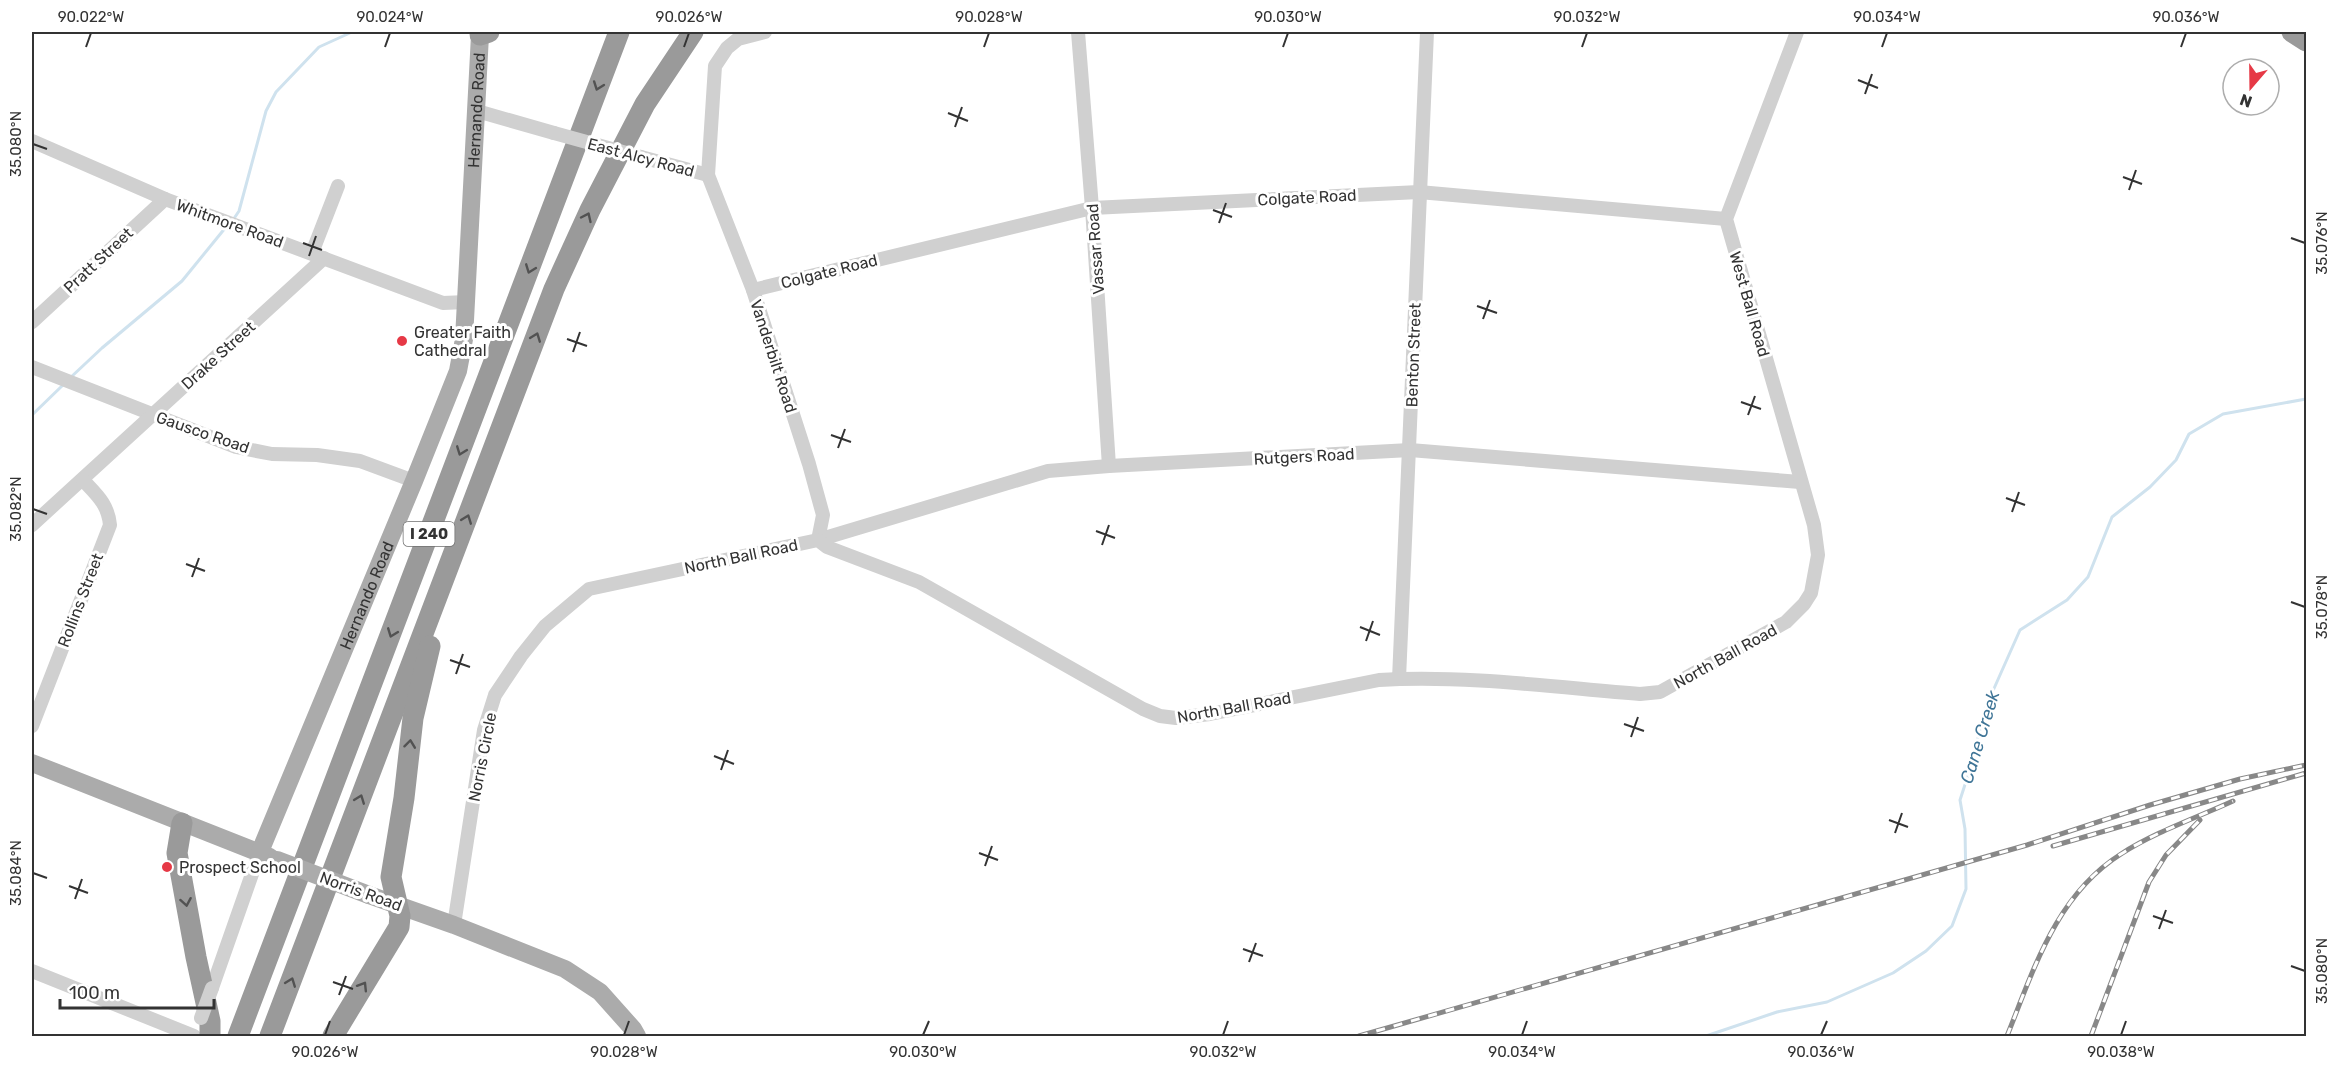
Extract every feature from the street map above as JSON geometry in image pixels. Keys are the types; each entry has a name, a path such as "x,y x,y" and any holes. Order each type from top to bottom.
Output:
{"highway":[{"name":"I 240","path":"238,1036 619,32"},
{"name":"I 240","path":"270,1036 554,289 590,210 645,104 693,32"},
{"path":"2292,32 2307,41"},
{"path":"333,1036 399,927 400,916 391,877 404,798 413,718 442,585"},
{"path":"183,823 177,853 210,1021 206,1027"}],"main road":[{"name":"Hernando Road","path":"259,854 458,371 464,339 483,33"},
{"name":"Norris Road","path":"32,764 259,854 454,925 565,969 600,992 637,1036"}],"street":[{"name":"East Alcy Road","path":"477,111 708,175 715,66 727,48 738,39 765,32"},
{"name":"Vassar Road","path":"1078,32 1109,466"},
{"name":"Benton Street","path":"1399,679 1427,32"},
{"path":"1726,219 1797,32"},
{"name":"Whitmore Road","path":"32,141 165,199 443,303 466,302"},
{"name":"Vanderbilt Road","path":"708,175 753,290 823,515 818,540"},
{"path":"318,255 338,186"},
{"name":"Colgate Road","path":"753,290 1092,207 1419,192 1726,219"},
{"name":"Pratt Street","path":"32,322 165,199"},
{"name":"West Ball Road","path":"1726,219 1814,525 1818,555 1814,583"},
{"name":"Drake Street","path":"32,525 153,415 318,255"},
{"name":"Gausco Road","path":"32,367 236,447 272,454 316,455 360,461 414,481"},
{"name":"Rutgers Road","path":"818,540 1048,471 1109,466 1410,450 1800,482"},
{"name":"Rollins Street","path":"32,726 110,525 109,512 104,501 83,480"},
{"name":"North Ball Road","path":"589,589 818,540 827,547 919,582 1143,709 1160,716 1176,718 1210,714 1379,680 1450,677 1640,694 1660,692 1786,622 1804,604 1814,583"},
{"name":"Norris Circle","path":"454,925 484,730 495,695 521,656 545,626 589,589"},
{"name":"Hernando Road","path":"194,1036 206,1027 212,988 259,854"},
{"path":"32,970 194,1036"}],"waterway":[{"path":"233,220 239,211 266,111 276,92 319,47 352,32"},
{"path":"70,378 182,281 226,227"},
{"path":"32,415 63,385"},
{"name":"Cane Creek","path":"1706,1036 1777,1012 1827,1002 1893,973 1926,951 1952,926 1966,889 1965,829 1960,800 1973,760 1984,711 2020,630 2067,600 2088,577 2112,517 2150,487 2176,460 2189,434 2223,414 2306,399"}],"railway":[{"path":"1359,1036 2027,845 2150,805 2240,779 2306,765"},
{"path":"2053,846 2306,773"},
{"path":"2007,1036 2050,935 2063,912 2080,890 2099,871 2134,846 2233,801"},
{"path":"2091,1036 2149,882 2166,855 2200,820"}],"place":[{"name":"Greater Faith Cathedral","path":"402,341"},
{"name":"Prospect School","path":"167,867"}]}
